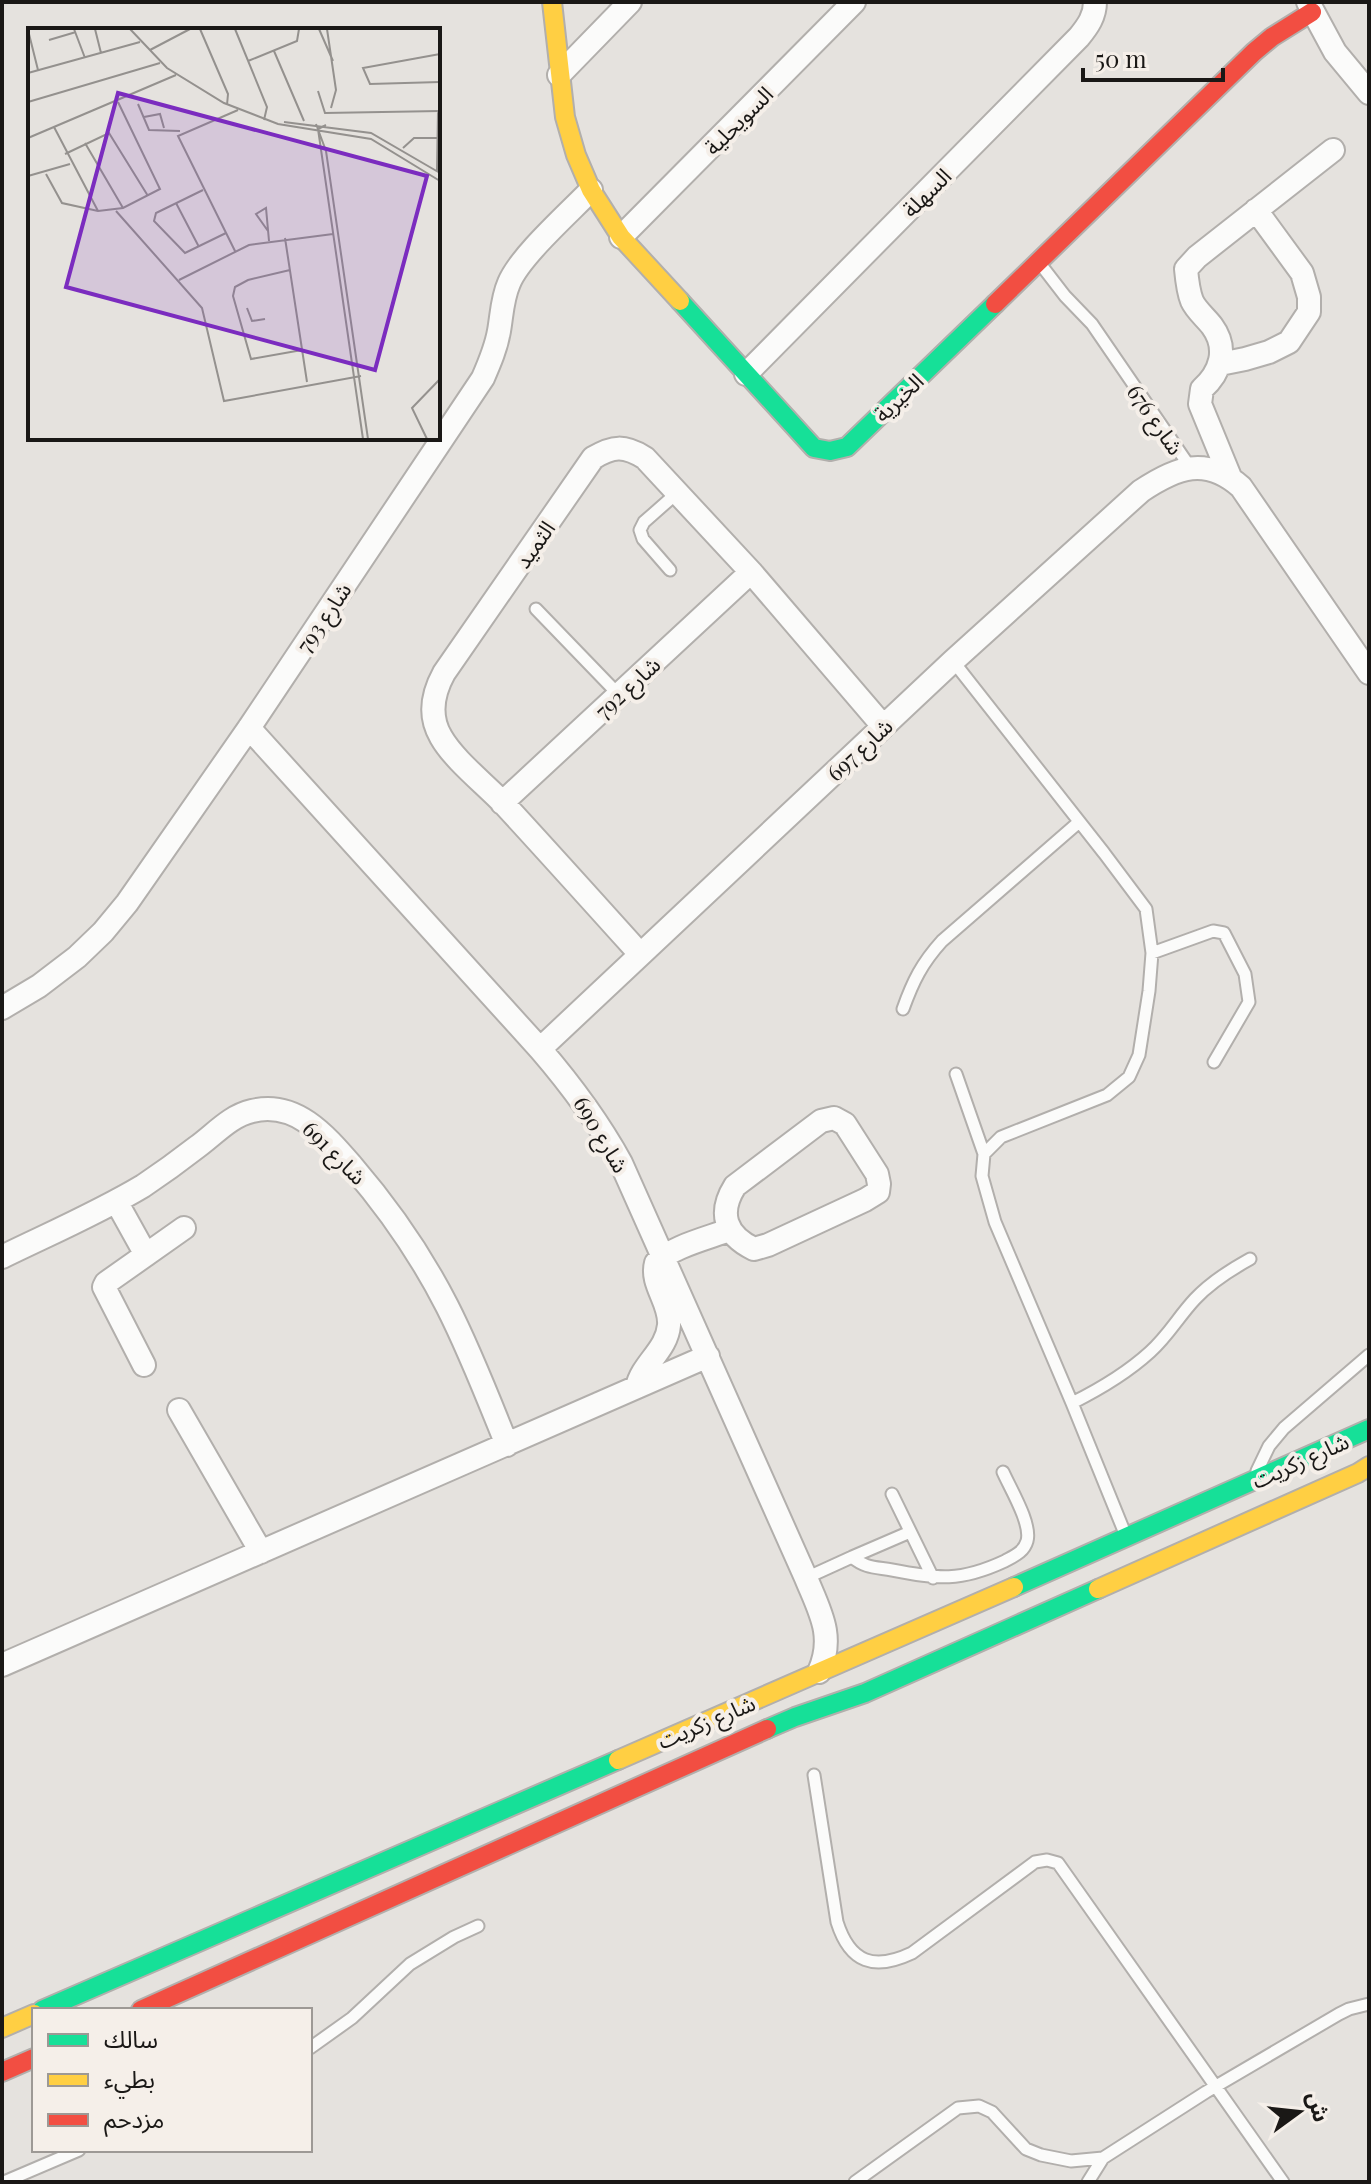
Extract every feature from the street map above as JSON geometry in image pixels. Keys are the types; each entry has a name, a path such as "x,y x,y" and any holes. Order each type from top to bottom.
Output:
{"street":[{"name":"الخيرية","path":"552,2 565,117 591,190 621,237 814,448 824,452 847,447 1254,52 1310,7"},
{"path":"559,75 630,2"},
{"name":"السويحلية","path":"621,237 854,2"},
{"name":"السهلة","path":"746,374 1079,37 1089,25 1095,2"},
{"path":"1310,7 1335,52 1369,93"},
{"path":"1333,150 1197,257 1186,269 1193,304 1216,331 1221,351 1220,364 1213,379 1202,389 1200,404 1230,477 1252,502 1369,673"},
{"name":"شارع 793","path":"2,1008 39,986 77,957 127,903 249,728 483,378 494,353 502,303 511,278 524,260 591,190"},
{"path":"1220,364 1269,352 1289,342 1309,312 1309,297 1302,273 1256,210"},
{"name":"الثميد","path":"640,954 450,749 434,721 436,688 444,673 593,458 619,448 645,458 751,572 883,726"},
{"name":"شارع 676","path":"1190,467 1217,470 1230,477"},
{"name":"شارع 697","path":"540,1049 953,661 1141,491 1190,467"},
{"name":"شارع 792","path":"502,803 751,572"},
{"name":"شارع 690","path":"249,728 540,1049 573,1087 602,1128 664,1256 824,1623 827,1648 819,1672"},
{"name":"شارع 691","path":"2,1257 116,1201 173,1165 237,1116 262,1109 298,1115 344,1157 411,1242 457,1327 507,1445"},
{"path":"834,1118 845,1124 877,1174 878,1192 768,1245 754,1249 741,1243 729,1230 727,1199 735,1186 821,1121 834,1118"},
{"path":"116,1201 146,1255"},
{"path":"144,1365 104,1287 184,1228"},
{"path":"637,1387 641,1375 661,1348 669,1328 668,1313 654,1272 656,1263 664,1256 729,1230"},
{"path":"3,1663 708,1356"},
{"path":"179,1410 261,1552"},
{"name":"شارع زكريت","path":"47,2008 865,1653 1369,1429"},
{"name":"شارع زكريت","path":"145,2008 795,1717 879,1687 1369,1466"},
{"name":"شارع 690","path":"824,1623 850,1645 865,1653"},
{"path":"2,2028 32,2015"},
{"path":"2,2072 32,2059"}],"lane":[{"name":"شارع 676","path":"1038,261 1092,324 1190,467"},
{"path":"670,570 643,539 640,530 644,522 677,493"},
{"path":"536,609 619,695"},
{"path":"953,661 1146,909 1152,953 1139,1055 1129,1077 1107,1095 1001,1137 984,1154"},
{"path":"903,1009 913,981 934,950 1079,822"},
{"path":"1152,953 1213,931 1224,933 1232,946 1245,974 1249,1002 1214,1062"},
{"path":"956,1074 984,1154 982,1176 995,1222 1126,1537"},
{"path":"1072,1403 1134,1366 1168,1334 1196,1298 1230,1270 1250,1259"},
{"path":"1253,1481 1269,1446 1284,1428 1369,1355"},
{"path":"852,1557 861,1565 933,1578 961,1576 1013,1557 1024,1547 1027,1528 1003,1472"},
{"path":"892,1494 933,1578"},
{"path":"806,1578 910,1532"},
{"path":"814,1775 837,1922 849,1950 859,1958 885,1963 912,1953 1035,1862 1053,1861 1062,1867 1283,2182"},
{"path":"312,2047 352,2018 410,1964 478,1926"},
{"path":"1088,2182 1103,2158 1216,2086 1349,2009 1369,2004"},
{"path":"855,2182 965,2106 979,2106 992,2112 1026,2149 1041,2155 1071,2161 1103,2158"},
{"path":"4,2182 74,2152"}],"traffic: fast":[{"path":"680,301 814,448 830,451 847,447 995,304"},
{"path":"1014,1587 1369,1429"},
{"path":"767,1729 865,1693 1098,1589"},
{"path":"47,2008 618,1760"}],"traffic: slow":[{"path":"552,2 565,117 576,155 591,190 621,237 680,301"},
{"path":"1098,1589 1369,1466"},
{"path":"618,1760 1014,1587"},
{"path":"2,2028 32,2015"}],"traffic: jam":[{"path":"995,304 1254,52 1312,12"},
{"path":"145,2008 767,1729"},
{"path":"2,2072 32,2059"}]}
